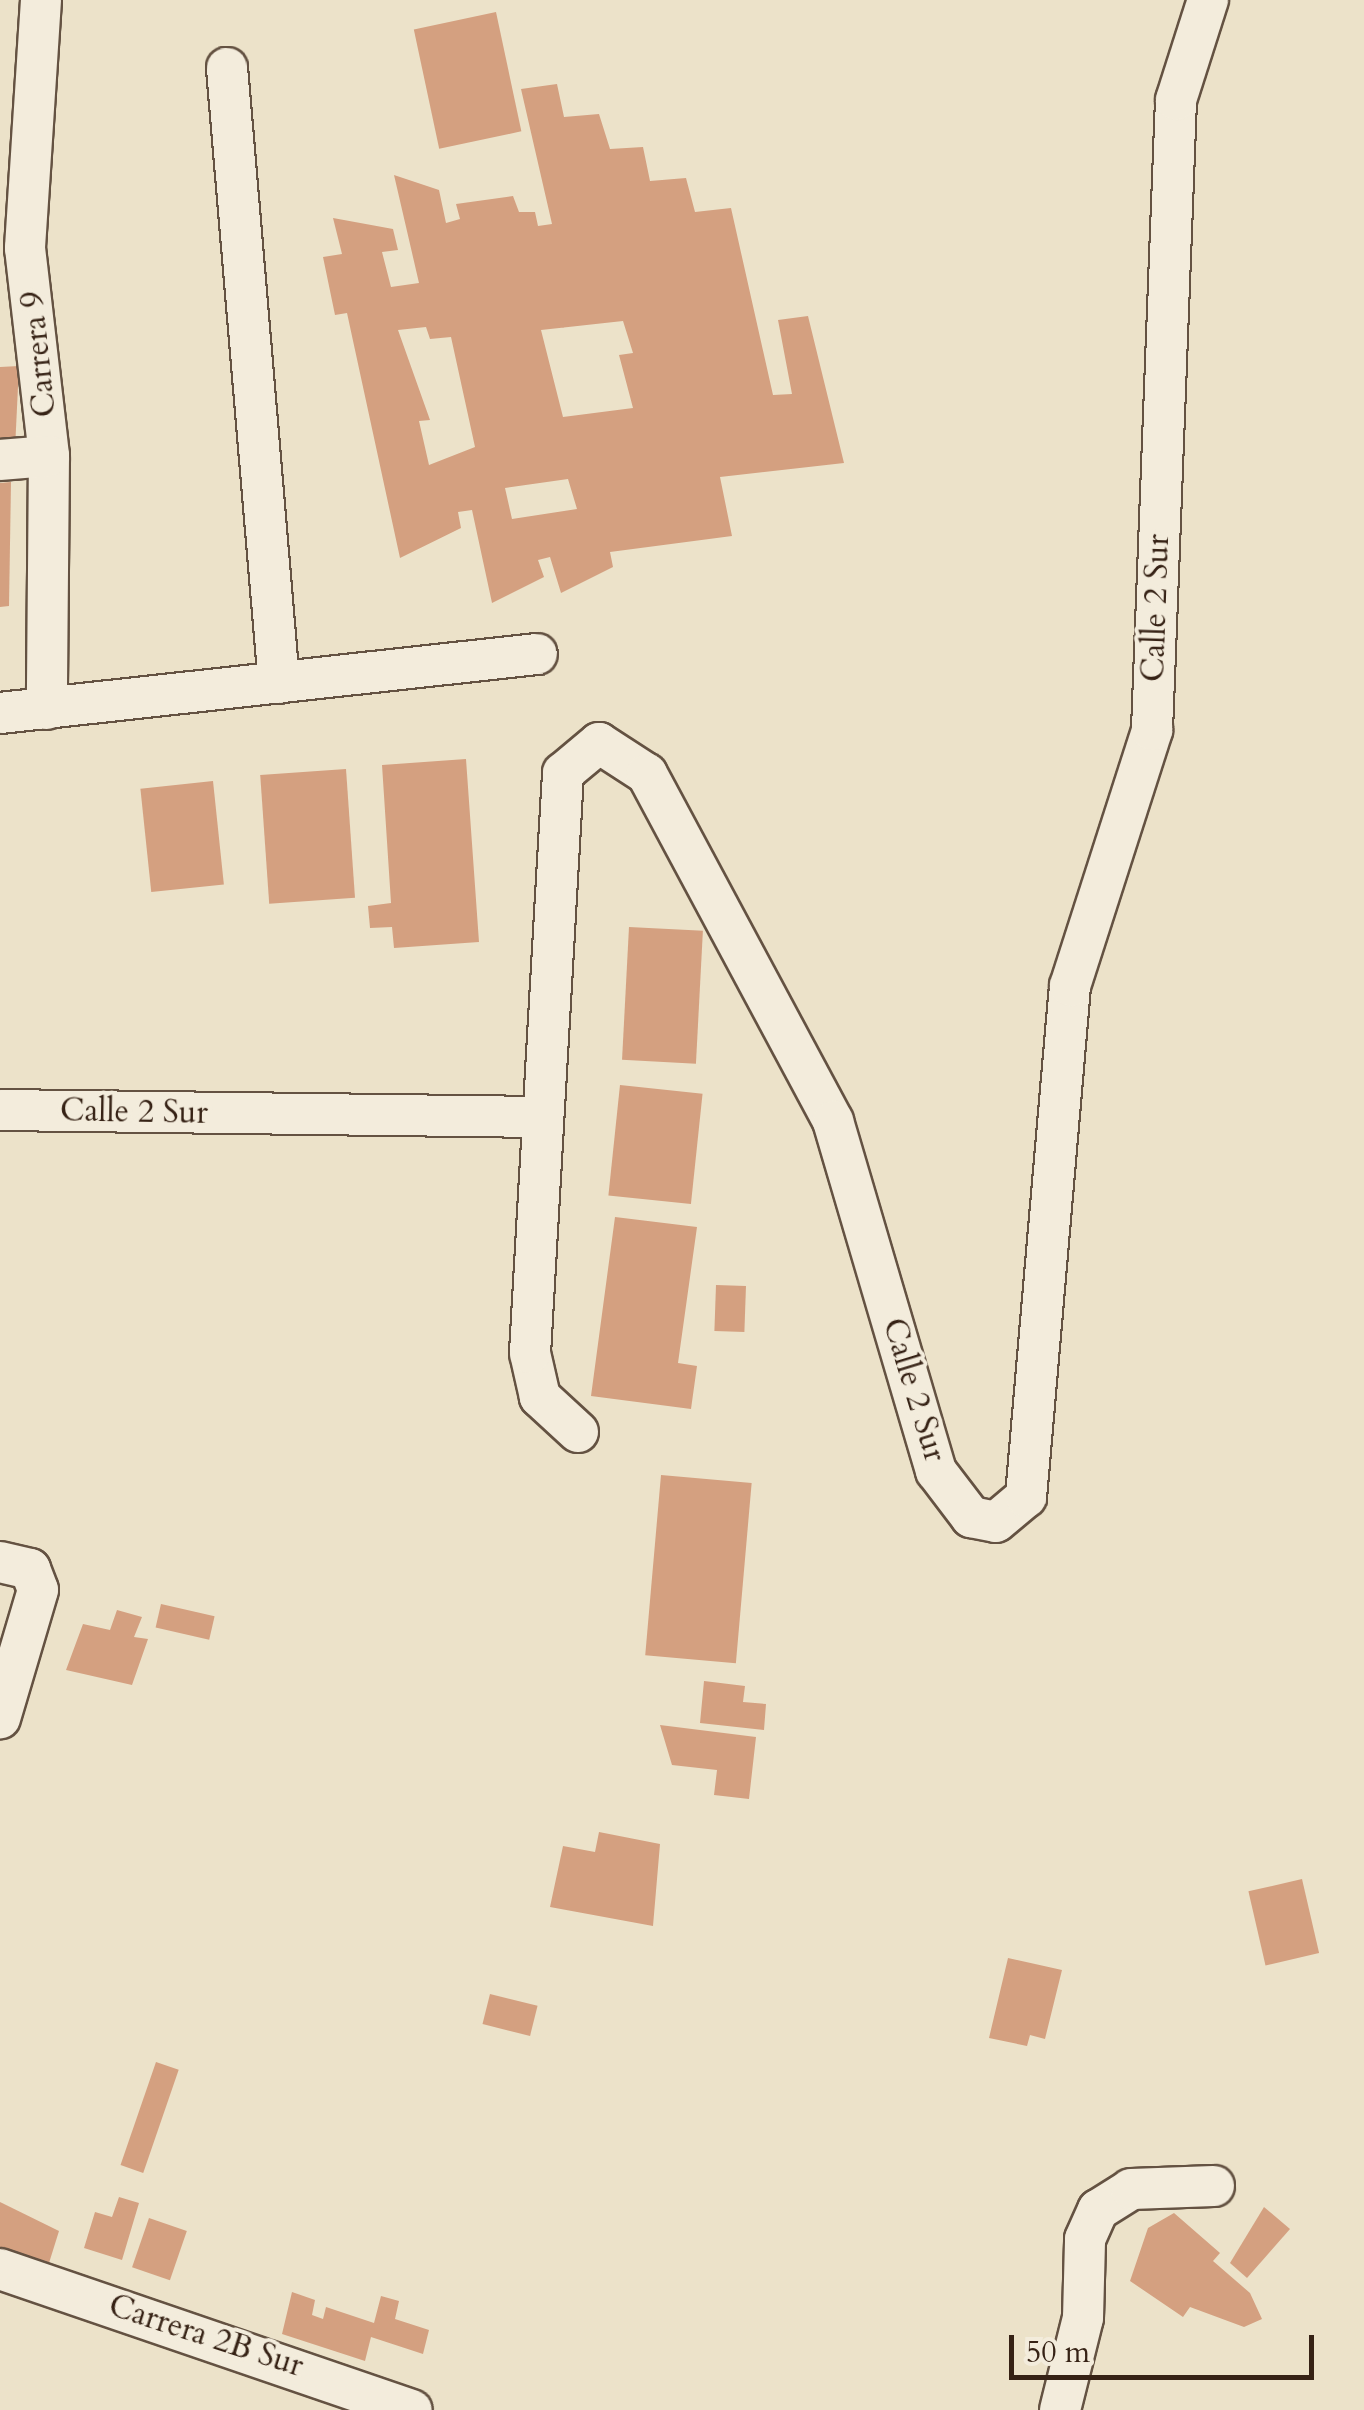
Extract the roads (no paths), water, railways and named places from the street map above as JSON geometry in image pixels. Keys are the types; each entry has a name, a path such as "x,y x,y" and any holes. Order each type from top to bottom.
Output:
{"street":[{"name":"Carrera 9","path":"41,0 12,249 49,456 47,709"},
{"name":"Calle 2 Sur","path":"0,1110 539,1117 551,1076 563,773 599,743 647,774 833,1122 936,1471 971,1517 996,1522 1026,1496 1070,986 1152,730 1176,100 1208,0"},
{"path":"227,68 279,682"},
{"path":"0,460 49,456"},
{"path":"0,713 537,654"},
{"path":"539,1117 530,1353 540,1397 578,1432"},
{"path":"0,1718 38,1590 15,1566"},
{"path":"1060,2410 1083,2318 1085,2239 1098,2210 1131,2190 1214,2186"},
{"name":"Carrera 2B Sur","path":"0,2269 411,2410"}]}
